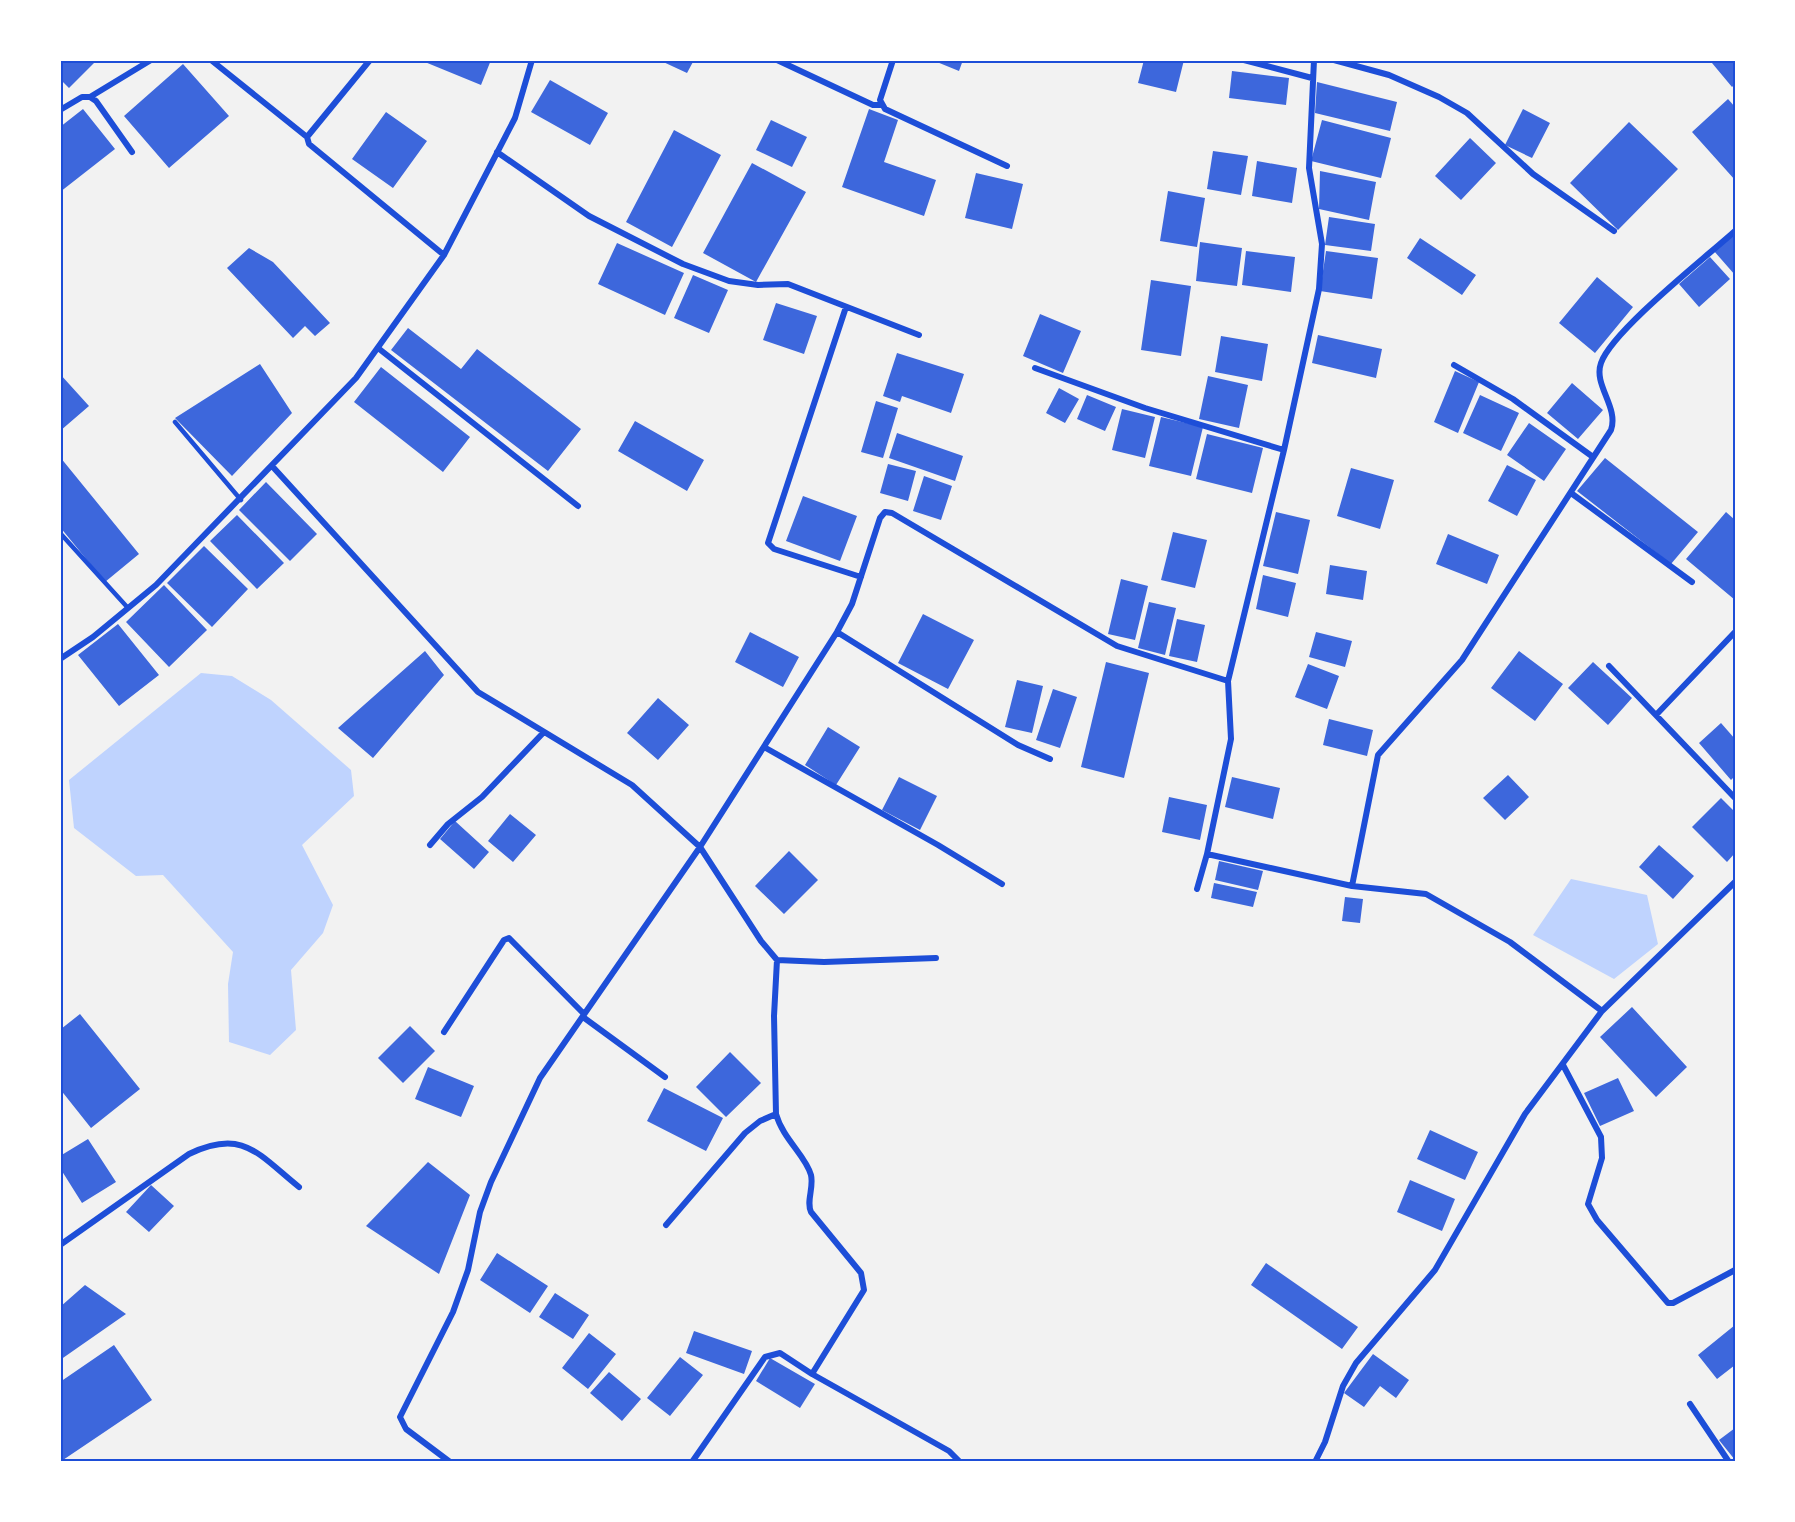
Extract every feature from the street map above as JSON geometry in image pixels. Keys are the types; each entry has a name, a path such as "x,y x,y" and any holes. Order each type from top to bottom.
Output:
{"street":[{"path":"60,110 82,97 90,97 151,60"},
{"path":"210,60 307,137 312,147 444,255"},
{"path":"307,137 370,60"},
{"path":"60,659 93,637 156,585 356,378 444,255 515,118 532,60"},
{"path":"777,60 873,105 881,105 1007,166"},
{"path":"881,105 880,100 893,60"},
{"path":"1244,60 1312,78"},
{"path":"1197,889 1208,854 1231,739 1228,681 1284,450 1319,289 1323,244 1309,168 1314,60"},
{"path":"1334,60 1389,75 1439,97 1467,113 1533,174 1614,231"},
{"path":"90,97 96,101 132,152"},
{"path":"60,101 60,110"},
{"path":"497,153 589,216 683,264 729,281 758,285 788,284 919,335"},
{"path":"1352,886 1378,755 1462,660 1614,423 1614,416 1600,374 1600,364 1618,336 1735,231"},
{"path":"846,307 768,543 774,549 861,577"},
{"path":"378,348 578,506"},
{"path":"1454,365 1513,399 1593,458"},
{"path":"1035,368 1124,401 1284,450"},
{"path":"272,466 478,692 632,785 700,847 761,942 777,960 774,1016 776,1114 780,1130 810,1172 812,1178 809,1207 861,1273 865,1282 864,1290 812,1374"},
{"path":"1571,493 1692,582"},
{"path":"450,1462 406,1430 400,1416 453,1312 468,1270 480,1212 496,1172 540,1078 700,847 837,632 852,604 880,518 885,512 892,513 1117,646 1228,681"},
{"path":"837,632 1009,739 1050,759"},
{"path":"1656,715 1735,632"},
{"path":"1609,666 1735,798"},
{"path":"430,845 448,824 482,797 544,732"},
{"path":"764,747 938,845 1002,884"},
{"path":"1208,854 1352,886 1425,894 1510,942 1602,1011"},
{"path":"1315,1462 1325,1442 1343,1386 1356,1363 1435,1270 1525,1114 1602,1011 1735,882"},
{"path":"444,1032 504,940 509,938 583,1015 665,1077"},
{"path":"777,960 824,962 936,958"},
{"path":"1563,1065 1601,1137 1602,1158 1588,1204 1597,1220 1668,1303 1673,1303 1735,1270"},
{"path":"666,1226 745,1133 760,1121 776,1114"},
{"path":"60,1245 189,1154 208,1145 238,1142 252,1149 299,1187"},
{"path":"692,1462 765,1357 780,1353 812,1374 949,1451 960,1462"},
{"path":"1690,1404 1729,1462"}],"lane":[{"path":"175,422 240,500"},
{"path":"60,533 128,608"}],"water":[{"path":"201,673 232,676 271,700 351,770 354,796 302,845 333,905 323,933 291,970 296,1030 270,1055 229,1042 228,984 233,952 163,875 136,876 74,828 69,780"},
{"path":"1571,879 1647,895 1658,944 1614,979 1533,935"}],"building":[{"path":"60,60 97,60 69,88 60,79"},
{"path":"420,60 491,60 481,85"},
{"path":"659,60 694,60 687,73"},
{"path":"932,60 963,60 959,71"},
{"path":"1144,60 1184,60 1176,92 1138,83"},
{"path":"1715,60 1735,60 1735,84 1732,87 1712,63"},
{"path":"183,64 229,116 169,168 124,116"},
{"path":"1232,71 1289,78 1286,105 1229,98"},
{"path":"550,80 608,113 590,145 531,112"},
{"path":"1317,82 1397,102 1390,131 1315,113"},
{"path":"1728,99 1735,107 1735,180 1692,132"},
{"path":"83,109 115,149 60,192 60,127"},
{"path":"869,109 898,120 884,162 936,180 924,216 842,187"},
{"path":"1523,109 1550,123 1532,158 1505,145"},
{"path":"386,112 427,141 393,188 352,159"},
{"path":"771,120 807,137 792,167 756,150"},
{"path":"1322,120 1391,138 1381,178 1311,161"},
{"path":"1629,122 1678,169 1618,230 1570,183"},
{"path":"674,130 721,155 672,247 626,222"},
{"path":"1470,138 1496,163 1461,200 1435,176"},
{"path":"1213,151 1248,156 1241,195 1207,189"},
{"path":"1257,161 1297,168 1292,203 1252,196"},
{"path":"752,163 806,192 756,282 703,253"},
{"path":"1320,171 1376,182 1369,220 1319,209"},
{"path":"976,173 1023,184 1012,229 965,218"},
{"path":"1168,191 1205,198 1197,247 1160,241"},
{"path":"1329,217 1375,224 1371,251 1325,245"},
{"path":"1735,233 1735,275 1714,251"},
{"path":"1420,238 1476,275 1462,295 1407,258"},
{"path":"1200,242 1242,248 1237,286 1196,281"},
{"path":"617,243 684,273 665,315 598,284"},
{"path":"249,248 273,262 330,323 315,336 305,326 293,338 227,268"},
{"path":"1246,251 1295,257 1291,292 1242,285"},
{"path":"1326,251 1378,258 1372,299 1320,291"},
{"path":"1710,257 1730,279 1699,307 1679,284"},
{"path":"693,275 728,290 709,333 674,318"},
{"path":"1597,277 1633,307 1595,353 1559,323"},
{"path":"1151,280 1191,286 1181,356 1141,350"},
{"path":"776,303 817,316 804,354 763,340"},
{"path":"1040,314 1081,331 1063,373 1023,356"},
{"path":"408,328 461,369 477,349 581,429 548,471 391,350"},
{"path":"1318,335 1382,349 1376,378 1312,363"},
{"path":"1221,336 1268,344 1262,381 1215,372"},
{"path":"897,353 964,374 951,413 902,396 900,402 883,396"},
{"path":"260,364 292,413 232,476 175,418"},
{"path":"381,367 470,437 443,472 354,402"},
{"path":"1455,371 1479,382 1458,433 1434,422"},
{"path":"60,374 89,406 60,431"},
{"path":"1208,376 1248,385 1239,428 1199,419"},
{"path":"1572,383 1603,410 1578,439 1547,413"},
{"path":"1059,388 1079,399 1065,423 1046,413"},
{"path":"1087,395 1116,407 1105,431 1077,419"},
{"path":"1480,395 1519,413 1501,451 1463,433"},
{"path":"876,401 898,408 883,458 861,452"},
{"path":"1122,409 1155,417 1145,458 1112,450"},
{"path":"1161,417 1203,427 1191,476 1149,466"},
{"path":"635,421 704,460 687,491 618,451"},
{"path":"1529,423 1566,449 1544,481 1507,455"},
{"path":"897,433 963,456 955,481 889,458"},
{"path":"1207,434 1263,448 1252,493 1196,479"},
{"path":"60,457 139,554 105,582 60,527"},
{"path":"1605,458 1698,532 1671,564 1577,491"},
{"path":"888,464 916,471 908,501 880,493"},
{"path":"1507,465 1536,480 1517,516 1488,501"},
{"path":"1351,468 1394,480 1380,529 1337,516"},
{"path":"924,476 952,486 941,520 913,511"},
{"path":"266,482 317,534 290,561 239,510"},
{"path":"803,496 857,516 840,561 786,541"},
{"path":"1276,512 1310,520 1298,574 1263,566"},
{"path":"1726,512 1735,520 1735,600 1686,559"},
{"path":"237,515 284,563 257,589 210,541"},
{"path":"1173,532 1207,540 1195,588 1161,580"},
{"path":"1448,534 1499,555 1487,584 1436,564"},
{"path":"204,546 248,589 212,627 167,583"},
{"path":"1330,565 1367,571 1363,600 1326,594"},
{"path":"1263,575 1296,583 1288,617 1256,609"},
{"path":"1121,579 1148,586 1135,640 1108,634"},
{"path":"164,585 207,630 169,667 126,622"},
{"path":"1149,602 1176,608 1165,655 1138,648"},
{"path":"923,614 974,640 948,689 898,663"},
{"path":"1177,619 1205,625 1197,662 1169,656"},
{"path":"118,624 159,675 119,706 78,655"},
{"path":"750,632 799,657 783,687 735,662"},
{"path":"1316,632 1352,641 1345,667 1309,657"},
{"path":"425,651 444,675 373,758 338,728"},
{"path":"1519,651 1563,684 1535,721 1491,688"},
{"path":"1106,662 1149,673 1124,778 1081,767"},
{"path":"1593,662 1632,698 1608,725 1568,688"},
{"path":"1308,664 1339,676 1327,709 1295,697"},
{"path":"1017,680 1043,686 1032,733 1005,727"},
{"path":"1053,689 1077,697 1060,748 1036,740"},
{"path":"658,698 689,725 658,760 627,733"},
{"path":"1329,719 1373,730 1367,756 1323,745"},
{"path":"1721,723 1735,739 1735,776 1731,780 1699,743"},
{"path":"828,727 860,747 836,785 805,765"},
{"path":"1508,775 1529,797 1505,820 1483,798"},
{"path":"899,777 937,796 920,830 882,810"},
{"path":"1232,777 1280,788 1273,819 1225,807"},
{"path":"1169,797 1207,805 1200,840 1162,832"},
{"path":"1721,798 1735,812 1735,853 1727,862 1692,827"},
{"path":"510,814 536,835 513,862 488,841"},
{"path":"455,821 489,852 474,869 440,839"},
{"path":"1659,845 1694,876 1673,899 1639,867"},
{"path":"789,851 818,880 784,914 755,886"},
{"path":"1219,861 1263,871 1258,890 1215,880"},
{"path":"1214,883 1257,892 1253,907 1211,898"},
{"path":"1345,897 1363,899 1360,923 1342,921"},
{"path":"1632,1007 1687,1067 1656,1097 1600,1037"},
{"path":"80,1014 140,1089 91,1128 60,1089 60,1027 61,1029"},
{"path":"410,1026 435,1051 403,1083 378,1058"},
{"path":"730,1052 761,1083 726,1117 696,1087"},
{"path":"428,1067 474,1086 461,1117 415,1099"},
{"path":"1618,1078 1634,1111 1600,1126 1584,1093"},
{"path":"664,1088 723,1118 706,1151 647,1121"},
{"path":"1430,1130 1478,1152 1465,1180 1417,1159"},
{"path":"88,1139 116,1182 82,1203 60,1168 60,1156"},
{"path":"428,1162 470,1195 439,1274 366,1226"},
{"path":"1410,1180 1455,1199 1442,1231 1397,1212"},
{"path":"151,1185 174,1206 149,1232 126,1212"},
{"path":"497,1253 548,1286 530,1313 480,1280"},
{"path":"1266,1263 1358,1327 1342,1349 1251,1285"},
{"path":"85,1285 126,1314 60,1360 60,1307"},
{"path":"555,1293 589,1315 573,1339 539,1317"},
{"path":"1735,1325 1735,1365 1717,1379 1698,1355"},
{"path":"694,1331 752,1351 744,1374 686,1353"},
{"path":"589,1333 616,1354 588,1389 562,1368"},
{"path":"114,1345 152,1400 60,1462 60,1382"},
{"path":"1373,1354 1409,1380 1396,1398 1380,1386 1364,1407 1344,1393"},
{"path":"680,1357 703,1375 670,1416 647,1398"},
{"path":"770,1358 815,1384 800,1408 756,1381"},
{"path":"609,1372 641,1399 622,1421 590,1393"},
{"path":"1735,1428 1735,1460 1719,1440"}]}
